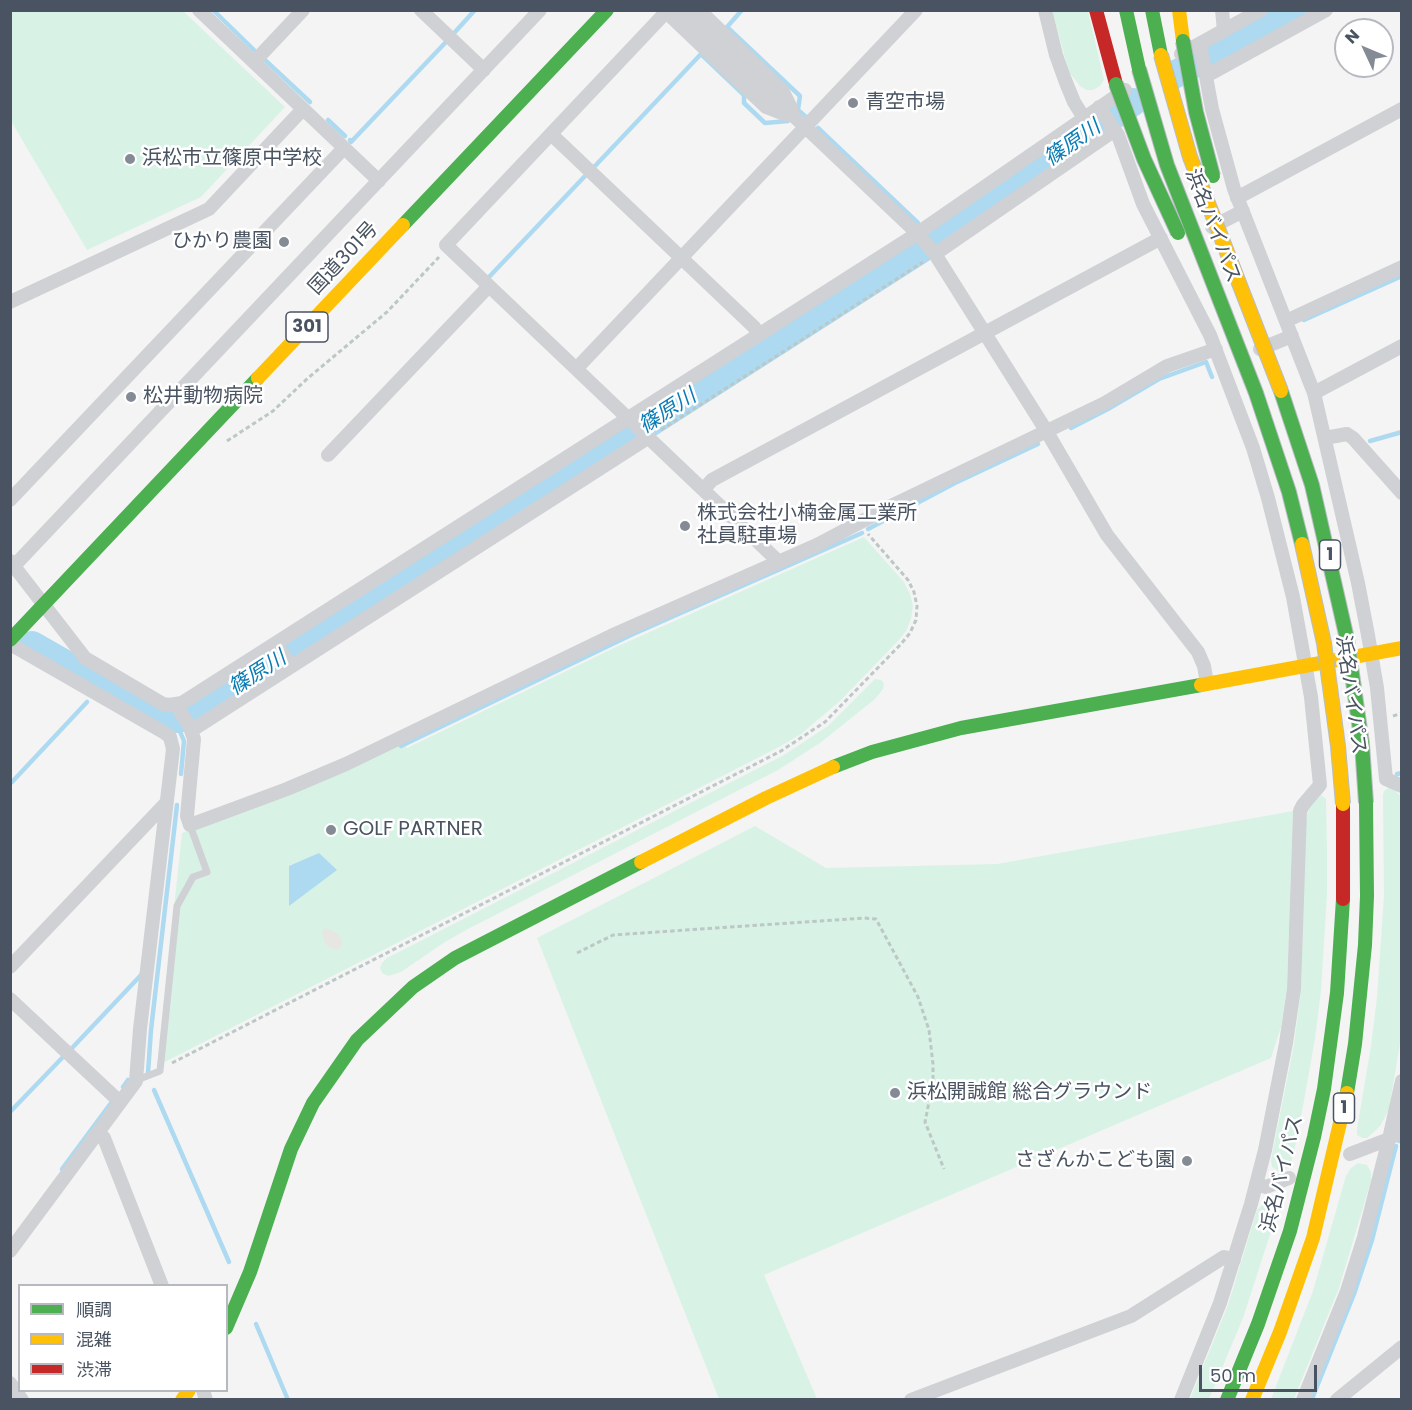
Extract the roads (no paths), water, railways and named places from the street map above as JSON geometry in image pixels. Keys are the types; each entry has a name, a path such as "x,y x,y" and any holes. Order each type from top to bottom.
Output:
{"main road":[{"name":"国道301号","path":"10,642 607,10"},
{"path":"1096,10 1116,84 1157,190 1187,250 1230,326"},
{"name":"浜名バイパス","path":"1126,10 1139,69 1167,165 1274,442 1305,552 1330,684 1343,804 1344,885 1341,944 1324,1089 1290,1232 1258,1324 1227,1400"},
{"name":"浜名バイパス","path":"1152,10 1161,55 1190,156 1296,435 1325,536 1354,681 1366,803 1365,945 1347,1093 1335,1152 1312,1238 1281,1332 1252,1400"},
{"path":"1179,10 1183,41 1206,153 1231,234 1252,317"},
{"path":"228,1323 250,1272 291,1149 313,1103 331,1074 357,1040 393,1004 433,972 477,946 766,798 850,760 916,739 961,728 1401,648"}],"street":[{"path":"199,10 379,181"},
{"path":"254,62 303,10"},
{"path":"421,10 484,70"},
{"path":"540,10 12,564 85,658 163,704 179,709 191,728 195,747 187,816 190,825 257,801 346,764 611,636 824,542 905,498 1105,403 1167,366 1216,349"},
{"path":"682,10 919,236 933,253 1047,432 1107,535 1198,651 1207,683"},
{"path":"699,10 782,90 800,122"},
{"path":"577,368 682,258 800,122 916,10"},
{"path":"1045,10 1065,80 1084,118"},
{"path":"1222,10 1224,31"},
{"path":"179,709 189,699 281,645 632,421 759,335 919,236 1084,118 1101,110 1157,67 1201,48 1224,31 1262,10"},
{"path":"1205,72 1326,10"},
{"path":"779,562 446,245 666,11 766,107 800,122"},
{"path":"1201,48 1222,149 1240,204 1314,393 1358,583 1371,654 1386,779"},
{"path":"933,253 1116,133 1209,90"},
{"path":"10,302 209,209 303,109"},
{"path":"704,489 712,480 984,333 1240,204 1401,109"},
{"path":"1101,110 1116,133 1143,204 1216,349 1250,439 1268,498 1293,597 1306,666 1320,785"},
{"path":"551,134 754,327 759,335"},
{"path":"10,500 344,148"},
{"path":"1286,321 1401,267"},
{"path":"328,455 489,286"},
{"path":"1222,365 1292,336"},
{"path":"1314,393 1401,346"},
{"path":"1325,438 1347,434 1353,438 1401,493"},
{"path":"191,728 648,436"},
{"path":"10,642 170,737 173,749 136,1080 10,1251"},
{"path":"1181,1400 1203,1348 1234,1260 1256,1184 1276,1097 1294,989 1300,811 1320,785 1386,779 1401,786"},
{"path":"10,967 168,795 189,791"},
{"path":"10,999 120,1102"},
{"path":"1303,1400 1347,1291 1364,1237 1401,1081"},
{"path":"1350,1154 1389,1139 1401,1130"},
{"path":"98,1133 104,1138 161,1284"},
{"path":"1256,1184 1266,1187 1289,1178"},
{"path":"911,1400 1131,1317 1224,1257 1234,1260"},
{"path":"1337,1400 1401,1347"},
{"path":"10,1383 22,1400"}],"lane":[{"path":"281,645 293,664"},
{"path":"136,1080 160,1070 177,906 193,877 207,872 190,825"}],"water":[{"path":"319,853 337,870 289,906 289,866"}],"waterway":[{"path":"213,10 254,50"},
{"path":"455,32 475,10"},
{"path":"742,10 727,27 800,96 798,110 806,117"},
{"name":"篠原川","path":"1174,75 1294,10"},
{"path":"350,140 351,142 445,43"},
{"path":"595,166 701,54 744,95 744,103 765,123 788,121"},
{"path":"266,61 310,102"},
{"name":"篠原川","path":"32,645 158,717 178,719 197,713 920,250 1133,102"},
{"path":"328,120 345,136"},
{"path":"818,128 918,223"},
{"path":"489,277 585,176"},
{"name":"篠原川","path":"930,235 935,240"},
{"path":"1304,320 1402,276"},
{"path":"1071,428 1159,379 1206,362 1212,377"},
{"path":"1370,441 1402,432"},
{"path":"868,529 955,483 1038,444"},
{"path":"400,744 401,746 631,635 862,533"},
{"path":"12,782 87,702"},
{"path":"168,720 179,729 184,741 181,774"},
{"path":"1397,774 1402,773"},
{"path":"148,1073 177,805"},
{"path":"73,1047 142,974"},
{"path":"10,1112 62,1058"},
{"path":"123,1087 128,1080"},
{"path":"154,1090 229,1262"},
{"path":"62,1169 111,1103"},
{"path":"1312,1399 1354,1294 1372,1240 1396,1146"},
{"path":"256,1324 288,1400"}],"place":[{"name":"青空市場","path":"853,103"},
{"name":"浜松市立篠原中学校","path":"130,159"},
{"name":"ひかり農園","path":"284,242"},
{"name":"松井動物病院","path":"131,397"},
{"name":"株式会社小楠金属工業所 社員駐車場","path":"685,526"},
{"name":"GOLF PARTNER","path":"331,830"},
{"name":"浜松開誠館 総合グラウンド","path":"895,1093"},
{"name":"さざんかこども園","path":"1187,1161"}]}
